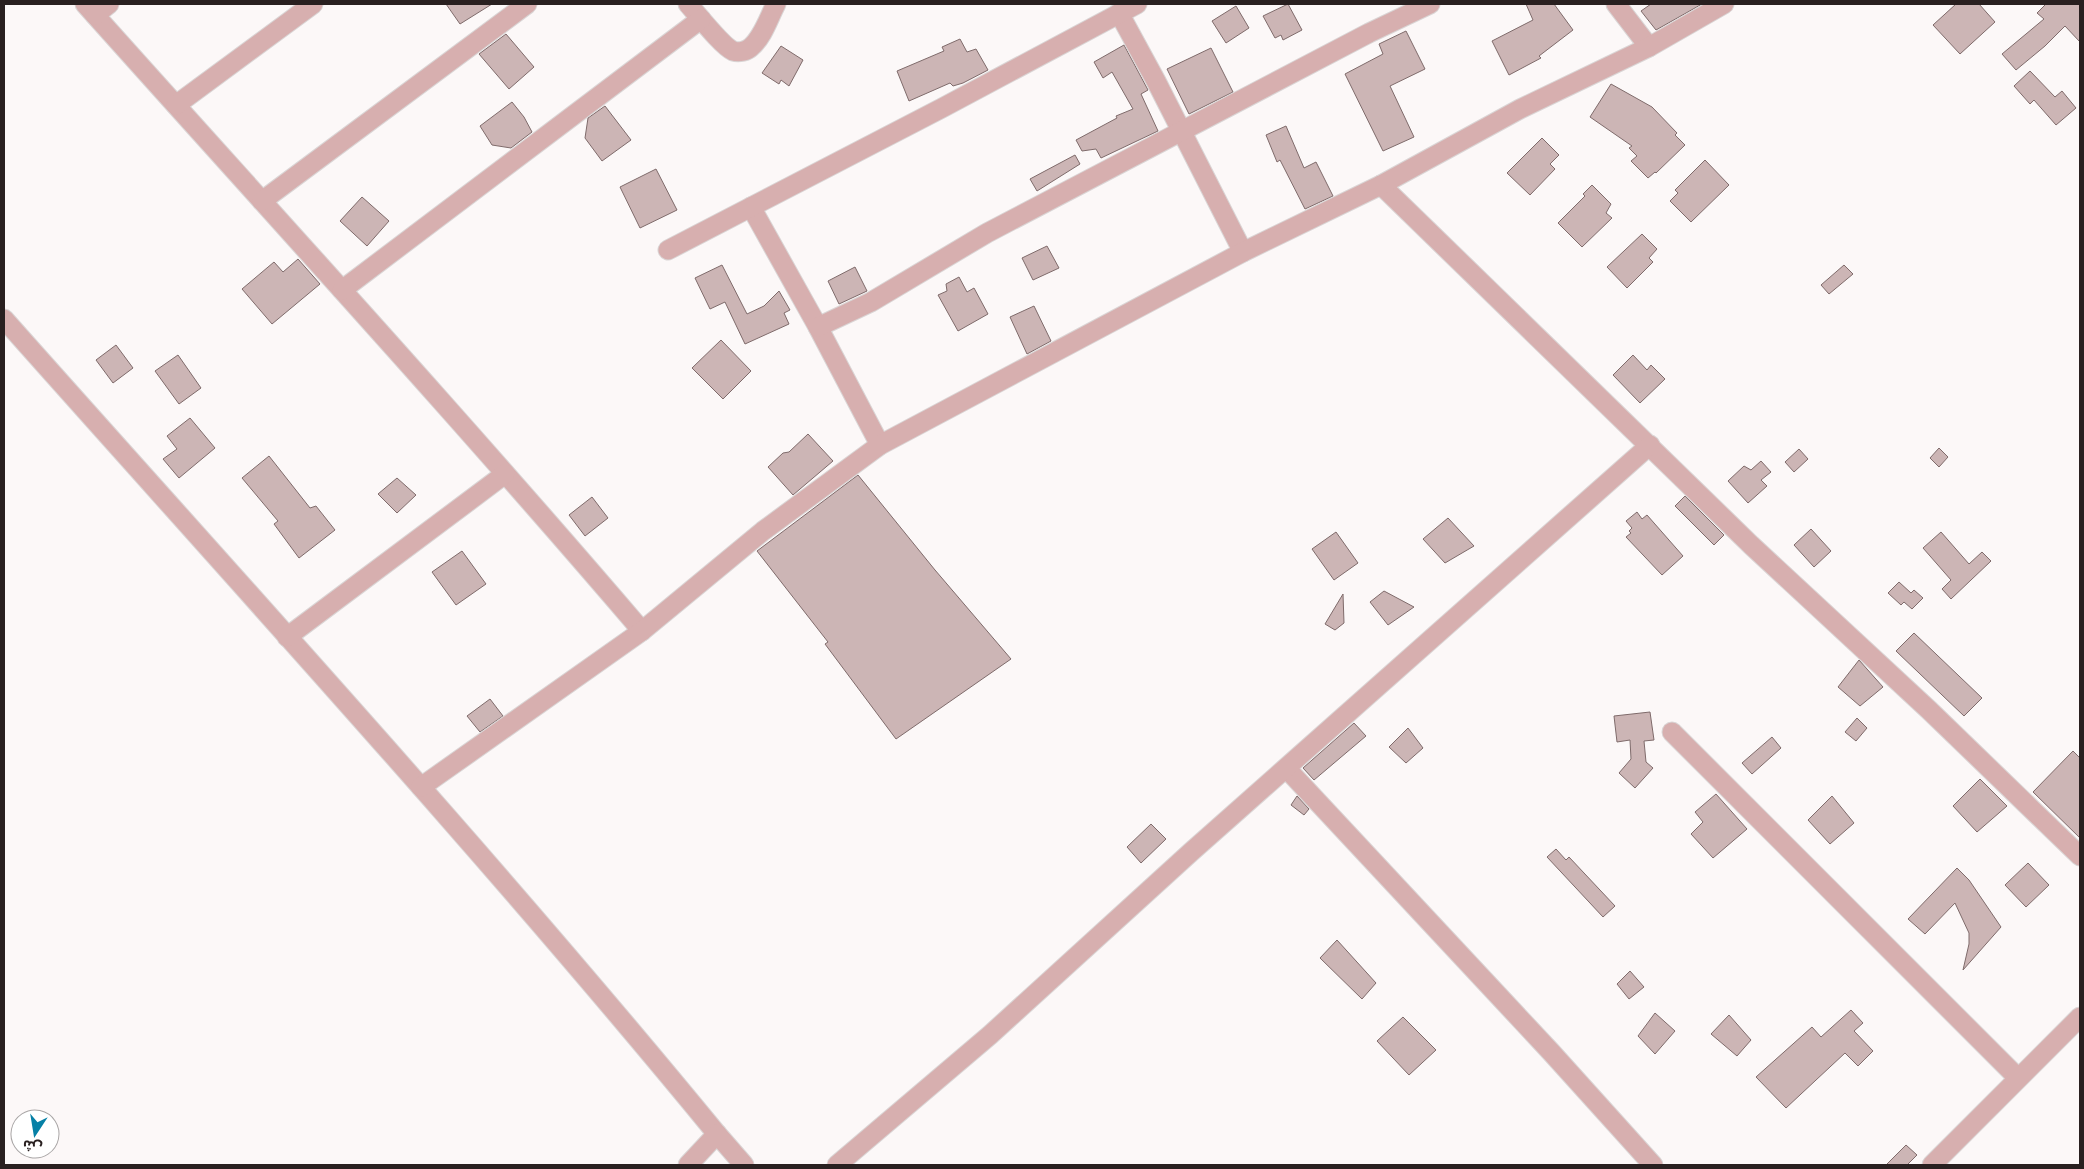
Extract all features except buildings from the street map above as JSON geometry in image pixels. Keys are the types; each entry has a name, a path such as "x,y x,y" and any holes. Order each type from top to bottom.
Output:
{"street":[{"path":"176,105 313,4"},
{"path":"262,201 526,4"},
{"path":"688,4 726,46 734,52 744,52 751,48 759,38 776,4"},
{"path":"668,250 942,108 1137,4"},
{"path":"818,327 871,302 986,233 1369,33 1430,4"},
{"path":"1616,4 1649,47"},
{"path":"421,786 642,631 763,532 880,446 1244,252 1381,185 1520,109 1649,47 1724,4"},
{"path":"96,7 176,105 342,290 642,631"},
{"path":"1119,13 1244,252"},
{"path":"342,290 701,19"},
{"path":"1381,185 1751,545 1929,710 2080,856"},
{"path":"752,207 818,327 880,446"},
{"path":"4,319 421,786 647,1048 744,1165"},
{"path":"837,1165 990,1035 1191,852 1287,769 1650,445"},
{"path":"287,637 505,474"},
{"path":"1672,732 2018,1078"},
{"path":"1287,769 1551,1052 1653,1165"},
{"path":"1932,1165 2080,1017"},
{"path":"688,1165 717,1134"}]}
